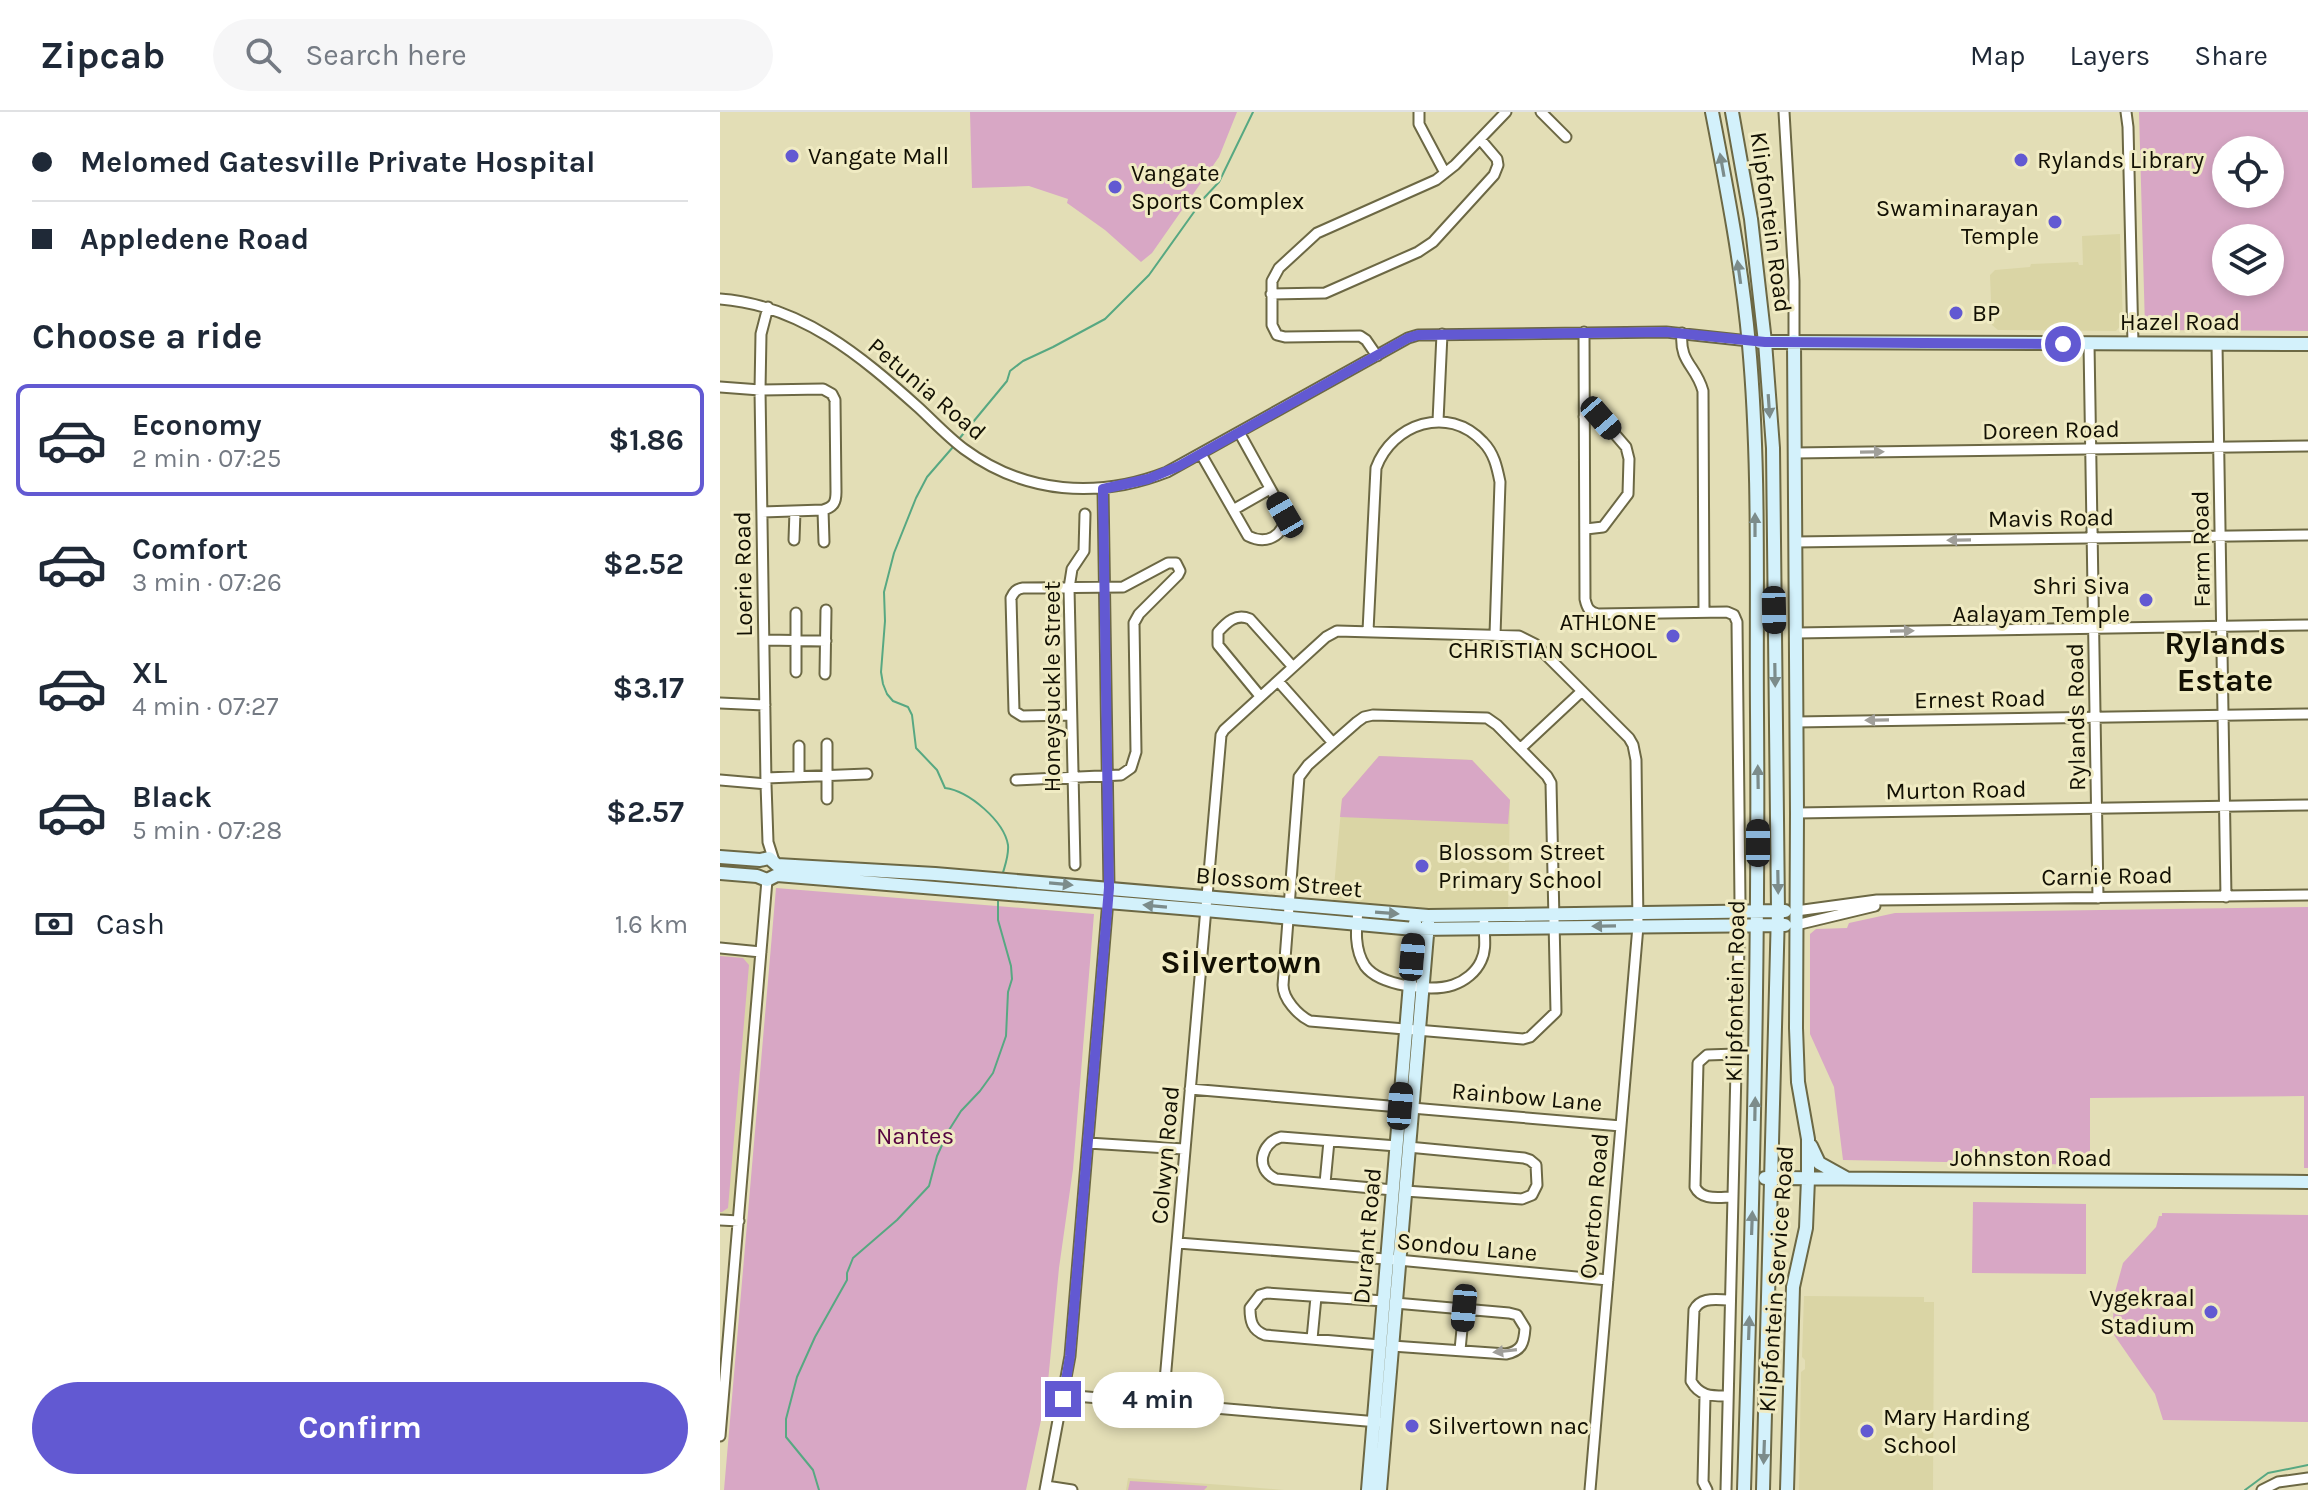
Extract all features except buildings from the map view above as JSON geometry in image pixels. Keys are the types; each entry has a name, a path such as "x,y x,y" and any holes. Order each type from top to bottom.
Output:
{"street":[{"path":"1419,112 1419,124 1445,173"},
{"path":"1377,356 1360,336 1277,335 1272,325 1274,274 1317,233 1445,173 1506,112"},
{"path":"1541,112 1566,137"},
{"name":"Klipfontein Road","path":"1712,112 1749,341 1755,441 1759,918 1744,1490"},
{"name":"Klipfontein Road","path":"1732,112 1751,219 1773,448 1778,918 1763,1490"},
{"name":"Klipfontein Service Road","path":"1784,112 1794,281 1797,1060 1808,1139 1806,1228 1793,1287 1787,1490"},
{"path":"2126,112 2133,344"},
{"path":"1271,294 1325,293 1427,247 1497,169 1497,159 1480,139"},
{"name":"Petunia Road","path":"720,299 768,307 835,339 862,358 964,448 994,467 1055,486 1103,489 1148,479 1201,454 1418,335 1682,333 1749,341"},
{"name":"Loerie Road","path":"720,1436 768,868 760,390 761,334 768,307"},
{"path":"1584,332 1587,607 1598,614 1731,613 1737,622 1738,918 1726,1490"},
{"path":"1682,333 1681,352 1703,391 1704,612"},
{"path":"1438,421 1442,334"},
{"name":"Hazel Road","path":"1749,341 2308,344"},
{"name":"Rylands Road","path":"2089,344 2098,898"},
{"name":"Farm Road","path":"2217,344 2226,897"},
{"path":"720,387 760,390 818,388 832,394 835,400 836,500 831,508 762,512"},
{"path":"1584,417 1601,418 1626,447 1629,459 1626,499 1603,527 1586,529"},
{"path":"1368,631 1376,468 1382,453 1398,436 1414,426 1438,421 1472,432 1482,441 1496,464 1500,482 1495,635"},
{"path":"1201,454 1248,536 1267,540 1279,533 1285,524 1285,515 1239,432"},
{"name":"Doreen Road","path":"1794,453 2308,446"},
{"path":"1072,1490 1045,1488 1070,1356 1108,895 1103,489"},
{"path":"1233,510 1270,489"},
{"path":"823,510 824,542"},
{"path":"794,540 795,511"},
{"name":"Honeysuckle Street","path":"1075,865 1069,588 1072,569 1084,551 1085,514"},
{"name":"Mavis Road","path":"1795,542 2308,535"},
{"path":"1016,780 1106,777 1127,773 1135,761 1135,618 1180,571 1176,563 1168,563 1128,586 1023,588 1013,593 1013,707 1022,716 1071,715"},
{"path":"825,674 826,610"},
{"path":"796,613 796,672"},
{"path":"1260,696 1218,645 1220,629 1232,618 1250,619 1293,667"},
{"path":"1796,633 2308,625"},
{"name":"Overton Road","path":"1368,631 1519,636 1529,640 1629,738 1635,752 1638,919 1590,1490"},
{"name":"Colwyn Road","path":"1163,1404 1221,735 1331,633 1368,631"},
{"path":"764,640 826,641"},
{"path":"1278,681 1333,743"},
{"path":"1521,748 1582,691"},
{"path":"720,703 765,705"},
{"name":"Ernest Road","path":"1796,722 2308,714"},
{"path":"1373,715 1487,718 1521,748 1551,783 1556,1012 1530,1037 1523,1039 1315,1022 1303,1018 1283,991 1299,777 1333,743 1364,717 1373,715"},
{"path":"827,744 827,799"},
{"path":"799,746 799,776"},
{"path":"720,780 766,781 799,776 867,774"},
{"name":"Murton Road","path":"1797,813 2308,805"},
{"name":"Blossom Street","path":"720,857 768,868 934,888 1014,895 1108,895"},
{"name":"Blossom Street","path":"720,873 796,867 1013,880 1108,895 1289,912 1356,925 1421,930 1484,922 1778,918"},
{"path":"934,888 935,874"},
{"name":"Carnie Road","path":"1778,918 1796,911 1877,900 2308,895"},
{"name":"Carnie Road","path":"1778,918 1796,925 1906,902"},
{"path":"1358,911 1357,945 1364,965 1382,980 1415,986 1457,984 1474,972 1484,953 1484,922"},
{"name":"Blossom Street","path":"1289,912 1358,911 1484,922"},
{"name":"Durant Road","path":"1368,1490 1379,1422 1422,915"},
{"path":"720,948 761,952"},
{"path":"1733,1197 1706,1197 1698,1194 1695,1187 1698,1063 1707,1055 1736,1054"},
{"name":"Rainbow Lane","path":"1190,1089 1621,1126"},
{"path":"1275,1138 1329,1141 1524,1158 1536,1165 1537,1185 1532,1195 1522,1199 1399,1190 1276,1179 1269,1176 1262,1164 1266,1145 1275,1138"},
{"path":"1808,1139 1819,1163 1849,1179"},
{"path":"1325,1183 1329,1141"},
{"path":"1088,1143 1184,1149"},
{"name":"Johnston Road","path":"1754,1178 2308,1182"},
{"path":"720,1220 739,1221"},
{"name":"Sondou Lane","path":"1178,1243 1608,1280"},
{"path":"720,1292 732,1292"},
{"path":"1260,1295 1316,1297 1517,1315 1525,1328 1524,1341 1519,1350 1506,1354 1386,1345 1265,1335 1258,1332 1250,1319 1250,1308 1260,1295"},
{"path":"1312,1339 1316,1297"},
{"path":"1728,1396 1705,1396 1691,1381 1694,1310 1697,1303 1730,1300"},
{"path":"1460,1350 1464,1308"},
{"path":"1064,1395 1379,1422"},
{"path":"1705,1396 1703,1482 1707,1490"},
{"name":"Durant Road","path":"1379,1422 1380,1490"},
{"path":"2262,1490 2278,1482 2308,1478"}],"shaded area":[{"path":"2120,234 2123,323 2116,331 1998,330 1992,325 1990,275 1995,270 2030,267 2031,264 2078,262 2083,265 2082,236"},
{"name":"Blossom Street Primary School","path":"1379,756 1472,760 1510,800 1508,915 1332,909 1342,799"},
{"path":"720,948 761,952 739,1221 720,1220"},
{"name":"Mary Harding School","path":"1804,1296 1924,1297 1924,1302 1934,1302 1933,1490 1799,1490 1801,1372 1805,1369 1802,1357"},
{"path":"1128,1478 1223,1485 1284,1490 1126,1490"}],"green space":[{"name":"Vangate Sports Complex","path":"970,112 1237,112 1219,157 1152,253 1141,262 1105,230 1067,203 1068,199 1029,186 972,188"},
{"path":"2139,112 2308,112 2308,331 2149,330 2145,327"},
{"path":"1379,756 1472,760 1510,800 1508,824 1340,817 1342,799"},
{"name":"Nantes","path":"776,888 1094,914 1073,1169 1059,1268 1047,1392 1026,1490 724,1490"},
{"path":"2308,907 2308,1168 2304,1168 2304,1096 2090,1098 2090,1165 1843,1160 1834,1087 1810,1034 1810,934 1816,929 1847,928 1849,923 1895,913"},
{"path":"720,956 743,958 749,965 728,1208 722,1212 720,1212"},
{"path":"1973,1202 2086,1204 2086,1274 1972,1273"},
{"name":"Vygekraal Stadium","path":"2162,1213 2308,1215 2308,1422 2163,1420 2155,1394 2112,1332 2115,1292 2123,1263 2156,1227"},
{"path":"1130,1481 1207,1487 1204,1490 1128,1490"}],"waterway":[{"path":"959,439 1007,381 1010,371 1023,361 1105,319 1149,275 1219,182 1253,112"},
{"path":"953,447 927,477 894,553 884,592 881,672 887,694 893,701 908,707 916,748 937,770 945,788 974,801 1000,826 1008,845 1002,876"},
{"path":"819,1490 813,1470 786,1437 786,1419 797,1377 847,1280 853,1258 897,1220 929,1186 937,1156 949,1130 993,1073 1006,1036 1008,992 1012,979 998,920 998,898"},
{"path":"2245,1490 2268,1473 2308,1465"}],"place":[{"name":"Vangate Mall","path":"792,156"},
{"name":"Rylands Library","path":"2021,160"},
{"name":"Vangate Sports Complex","path":"1115,187"},
{"name":"Swaminarayan Temple","path":"2055,222"},
{"name":"BP","path":"1956,313"},
{"name":"Shri Siva Aalayam Temple","path":"2146,600"},
{"name":"ATHLONE CHRISTIAN SCHOOL","path":"1673,636"},
{"name":"Blossom Street Primary School","path":"1422,866"},
{"name":"Vygekraal Stadium","path":"2211,1312"},
{"name":"Silvertown nac","path":"1412,1426"},
{"name":"Mary Harding School","path":"1867,1431"}],"district":[{"name":"Rylands Estate","path":"2225,662"},
{"name":"Silvertown","path":"1241,962"}],"route":[{"path":"1063,1399 1070,1356 1109,888 1103,489 1148,479 1179,466 1418,335 1666,332 1765,342 2063,344"}]}
